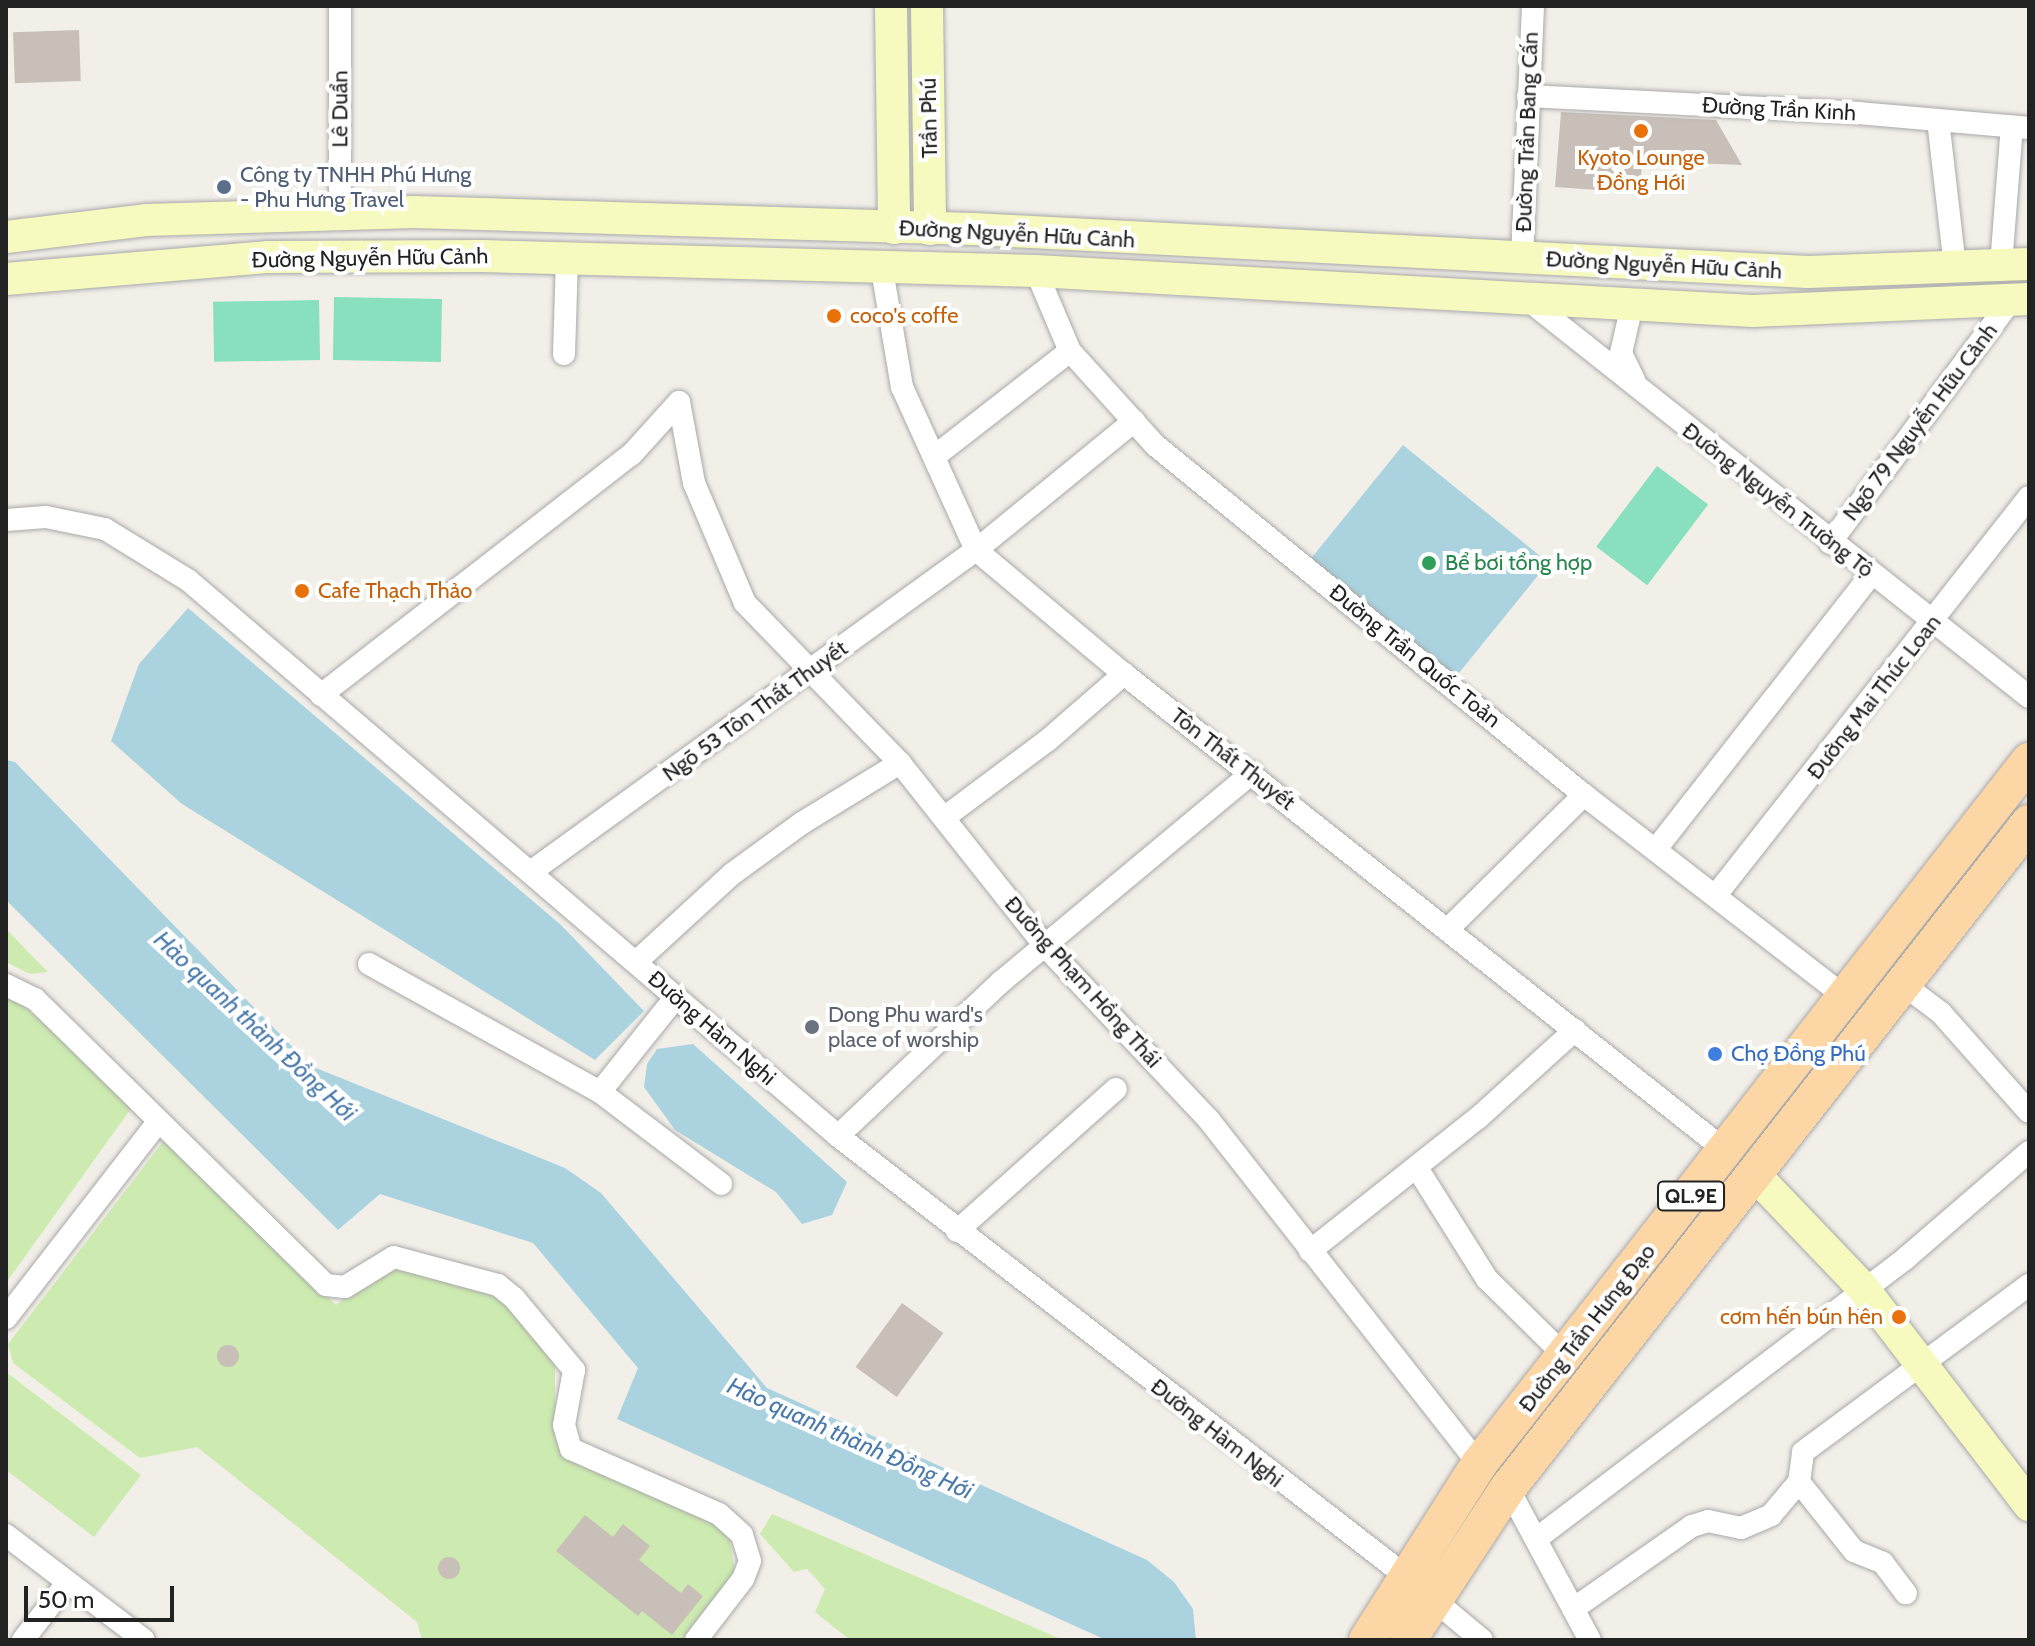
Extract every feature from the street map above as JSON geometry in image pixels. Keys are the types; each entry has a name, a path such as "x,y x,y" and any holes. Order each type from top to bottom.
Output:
{"main road":[{"name":"Trần Phú","path":"882,270 889,228 891,6"},
{"name":"Trần Phú","path":"927,6 930,229"},
{"name":"Đường Nguyễn Hữu Cảnh","path":"6,237 146,220 340,212 930,229 1808,272 2015,264"},
{"path":"338,255 340,212"},
{"name":"Đường Nguyễn Hữu Cảnh","path":"6,279 338,255 567,258 882,270 1036,271 1528,300 1813,310 2020,300"},
{"path":"1522,258 1528,300"},
{"path":"1632,305 1639,264"},
{"name":"Đường Trần Hưng Đạo","path":"1408,1640 1421,1588 1479,1464 1566,1357 2029,761"},
{"name":"Đường Trần Hưng Đạo","path":"1367,1640 1421,1588 1508,1488 1756,1176 2029,823"},
{"path":"1726,1151 1756,1176 1862,1287 2029,1505"}],"street":[{"name":"Lê Duẩn","path":"340,6 340,212"},
{"name":"Đường Trần Bang Cấn","path":"1522,258 1533,6"},
{"name":"Đường Trần Kinh","path":"1528,96 2021,127"},
{"path":"1938,120 1955,268"},
{"path":"2015,264 2021,127"},
{"path":"564,354 567,258"},
{"name":"Tôn Thất Thuyết","path":"882,270 902,387 976,550 1124,674 1726,1151"},
{"name":"Đường Trần Quốc Toản","path":"1036,271 1070,351 1155,445 1584,795 1845,997"},
{"name":"Đường Nguyễn Trường Tộ","path":"1528,300 1830,543 1935,621 2029,697"},
{"name":"Ngõ 79 Nguyễn Hữu Cảnh","path":"1830,543 2020,300"},
{"path":"1632,305 1621,353 1625,369 1644,394"},
{"path":"935,456 1070,351"},
{"name":"Đường Phạm Hồng Thái","path":"321,695 632,454 679,402 694,483 745,603 900,763 1046,947 1209,1120 1479,1464"},
{"name":"Ngõ 53 Tôn Thất Thuyết","path":"532,871 976,550 1134,421"},
{"name":"Đường Mai Thúc Loan","path":"1716,895 1935,621 2029,497"},
{"name":"Đường Hàm Nghi","path":"6,520 46,517 105,529 188,580 532,871 838,1136 1421,1588 1482,1640"},
{"path":"1656,849 1872,574"},
{"path":"945,817 1048,740 1124,674"},
{"path":"636,962 732,874 802,823 900,763"},
{"path":"838,1136 972,1008 1252,773"},
{"path":"1448,929 1584,795"},
{"path":"369,964 600,1092 721,1184"},
{"path":"6,985 35,999 326,1285 345,1287 394,1257 498,1285 574,1370 565,1442 593,1461 732,1522 749,1549 743,1579 696,1640"},
{"path":"1904,985 1941,1013 2029,1112"},
{"path":"600,1092 675,998"},
{"path":"1310,1251 1417,1168 1575,1030"},
{"path":"957,1231 1116,1089"},
{"path":"6,1318 159,1121"},
{"path":"1536,1539 1862,1287 1906,1258 2029,1152"},
{"path":"1417,1168 1487,1279 1566,1357"},
{"path":"1573,1609 1692,1526 1708,1521 1741,1528 1771,1515 1799,1482 1803,1452 2029,1285"},
{"path":"1799,1482 1854,1551 1883,1563 1906,1593"},
{"path":"1508,1488 1590,1640"},
{"path":"6,1535 144,1640"},
{"path":"23,1640 68,1582"}],"green space":[{"path":"334,297 442,299 441,362 333,360"},
{"path":"319,300 320,360 214,362 213,302"},
{"path":"1657,466 1708,505 1647,585 1596,547"},
{"path":"6,929 48,972 30,974 6,962"},
{"path":"6,991 135,1103 6,1283"},
{"path":"165,1139 336,1305 379,1271 396,1265 495,1291 555,1356 555,1440 568,1459 719,1520 729,1536 735,1571 685,1640 422,1640 417,1622 197,1447 140,1458 13,1363 8,1344"},
{"path":"6,1372 141,1475 94,1537 6,1470"},
{"path":"772,1514 1063,1640 850,1640 815,1612 825,1589 807,1569 794,1572 760,1534"}],"water":[{"name":"Bể bơi tổng hợp","path":"1403,445 1548,563 1453,680 1308,562"},
{"path":"188,608 561,925 644,1011 595,1060 182,804 111,741 139,664"},
{"name":"Hào quanh thành Đồng Hới","path":"6,760 15,762 311,1066 565,1168 601,1193 767,1388 1147,1560 1174,1582 1193,1609 1196,1640 1106,1640 617,1419 638,1368 533,1243 380,1194 338,1230 6,900"},
{"path":"693,1044 847,1182 832,1215 802,1224 776,1192 675,1130 644,1087 647,1064 657,1049"}],"building":[{"path":"79,30 81,81 15,83 13,32"},
{"name":"Kyoto Lounge Đồng Hới","path":"1561,112 1716,120 1742,165 1642,161 1640,193 1555,187"},
{"path":"902,1303 943,1333 897,1397 856,1367"},
{"path":"228,1345 236,1348 239,1356 236,1364 228,1367 220,1364 217,1356 220,1348"},
{"path":"585,1515 613,1537 623,1524 650,1546 639,1560 681,1593 688,1584 703,1596 672,1635 642,1611 638,1616 556,1551"},
{"path":"449,1557 457,1560 460,1568 457,1576 449,1579 441,1576 438,1568 441,1560"}],"place":[{"name":"Kyoto Lounge Đồng Hới","path":"1641,131"},
{"name":"Công ty TNHH Phú Hưng - Phu Hưng Travel","path":"224,187"},
{"name":"coco's coffe","path":"834,316"},
{"name":"Bể bơi tổng hợp","path":"1429,563"},
{"name":"Cafe Thạch Thảo","path":"302,591"},
{"name":"Dong Phu ward's place of worship","path":"812,1027"},
{"name":"Chợ Đồng Phú","path":"1715,1054"},
{"name":"cơm hến bún hên","path":"1899,1317"}]}
